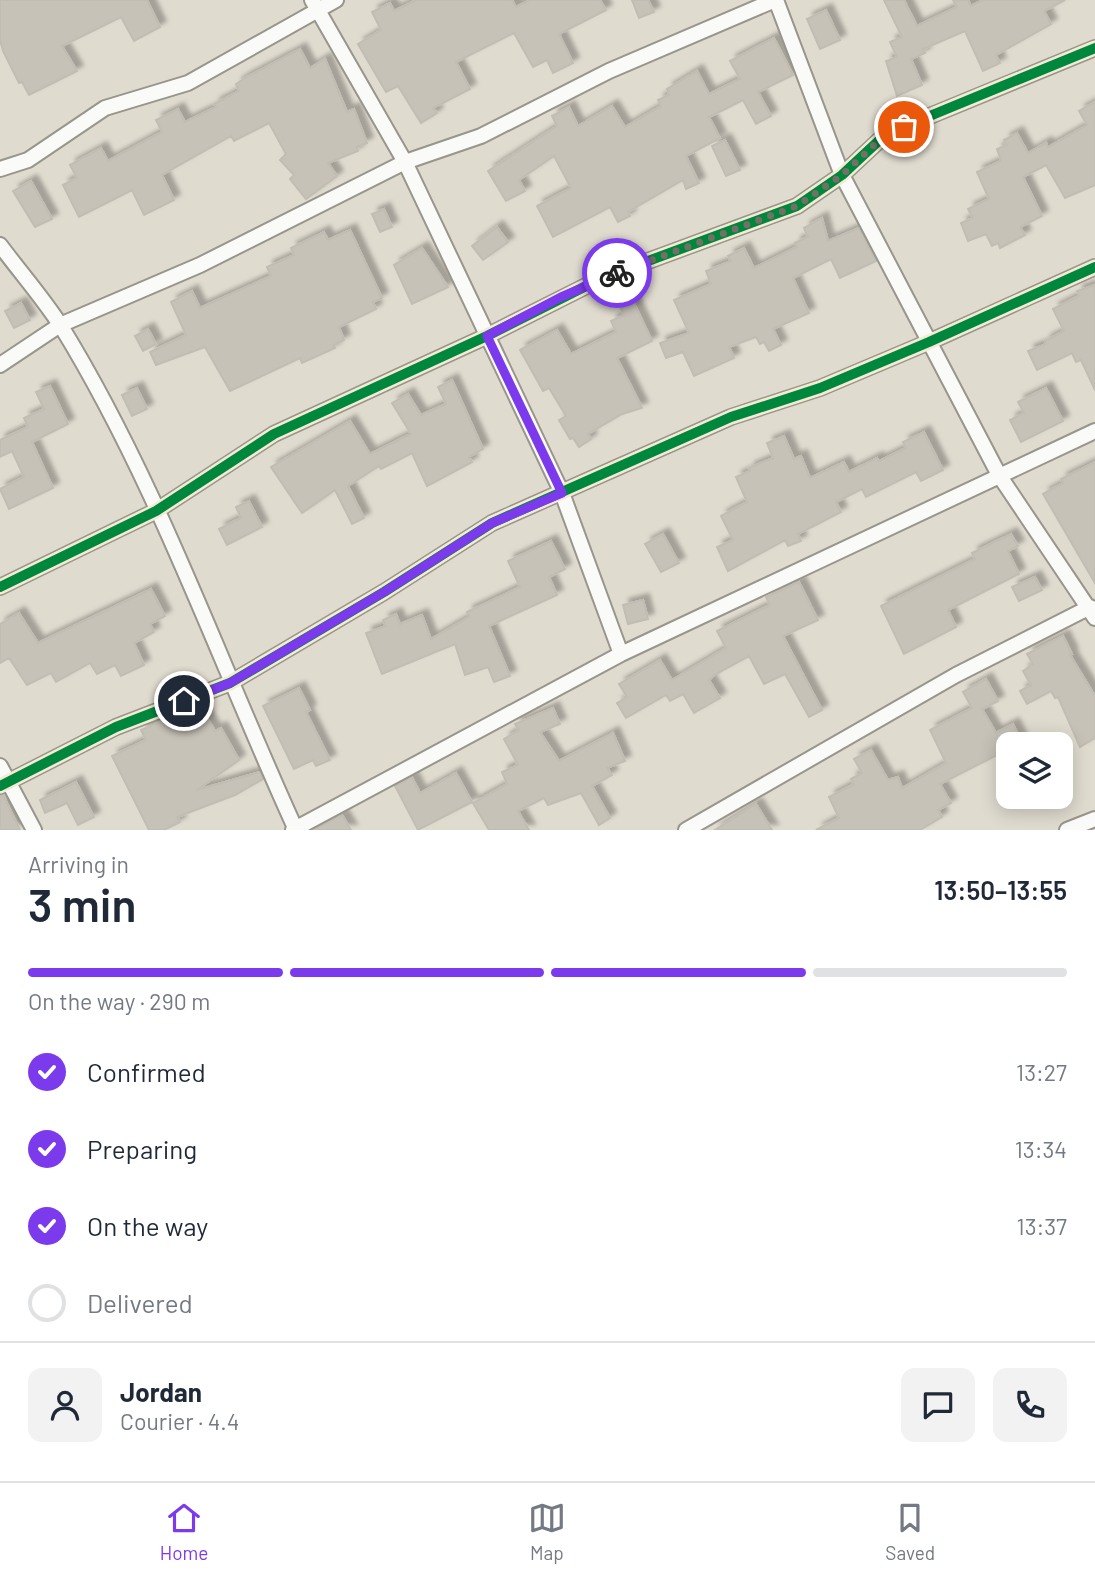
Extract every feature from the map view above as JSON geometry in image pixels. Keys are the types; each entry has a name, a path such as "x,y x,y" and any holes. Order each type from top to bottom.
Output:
{"street":[{"path":"0,169 28,160 105,108 188,83 315,4 336,0"},
{"path":"0,365 60,324 200,265 405,162 481,136 609,71 776,0 842,175 999,475 1093,612 956,675 686,830"},
{"path":"315,4 405,162 562,493 621,654"},
{"path":"0,587 156,511 274,434 487,336 602,278 797,206 842,175 886,134 1095,48"},
{"path":"0,245 60,324 156,511 295,830 621,654 1095,431"},
{"path":"5,785 116,727 230,683 384,592 492,523 732,417 820,388 929,342 1095,267"},
{"path":"0,766 5,785 34,830"},
{"path":"1067,830 1095,819"}],"building":[{"path":"0,0 147,0 160,27 134,41 121,17 62,46 77,71 29,95 22,82 19,83 3,51 0,40"},
{"path":"416,0 512,0 516,7 530,0 600,0 606,10 559,34 573,63 553,73 547,60 533,67 514,33 456,62 470,89 433,108 437,113 421,123 398,86 386,92 358,44 381,30 372,12 390,3 394,11"},
{"path":"632,0 648,0 654,12 639,18"},
{"path":"884,0 904,0 917,26 957,7 953,0 968,0 971,6 983,0 1065,0 1044,11 1051,24 996,55 1000,63 983,71 965,31 923,49 925,53 911,59 922,85 897,96 886,61 897,57 890,42 902,37"},
{"path":"826,10 840,40 820,49 807,19"},
{"path":"774,38 793,75 758,92 771,116 756,124 743,100 709,117 720,138 686,156 699,183 686,189 683,180 628,212 630,216 618,222 610,207 553,237 537,206 571,188 554,156 519,180 525,191 506,201 488,171 557,126 552,116 569,107 578,126 612,106 625,127 661,106 658,100 669,95 667,89 697,71 709,94 740,79 730,61"},
{"path":"300,49 310,68 325,59 347,112 354,109 367,143 357,147 358,151 328,163 337,176 306,199 290,179 294,175 280,160 286,154 269,123 234,141 231,136 162,175 174,200 144,215 132,190 79,217 63,185 77,178 70,165 101,148 108,161 162,132 156,120 178,109 185,122 216,107 214,104 239,91 236,84"},
{"path":"1095,102 1095,185 1065,198 1046,165 1023,177 1042,216 1020,227 1025,235 1000,248 998,243 992,246 986,234 968,241 961,223 973,218 968,209 989,199 977,172 1001,161 997,149 1007,145 1004,140 1017,133 1028,153 1046,143 1048,147 1087,125 1079,111"},
{"path":"725,140 740,170 726,176 712,146"},
{"path":"31,181 52,219 35,227 13,191"},
{"path":"384,209 392,227 380,232 372,214"},
{"path":"822,218 828,241 859,228 876,261 840,278 831,259 793,278 809,313 773,329 781,345 769,351 764,342 760,344 756,337 729,347 734,358 694,376 683,352 666,358 660,343 689,333 674,300 711,284 706,271 731,261 728,256 744,248 754,268 797,247 795,243 808,237 804,228"},
{"path":"497,227 508,242 483,260 472,246"},
{"path":"350,230 382,298 373,302 376,309 339,327 344,340 334,345 335,348 302,363 300,358 230,391 205,347 156,365 150,352 186,335 171,302 192,291 200,308 271,276 267,267 294,255 291,248 324,232 328,240"},
{"path":"422,248 448,287 412,304 394,265"},
{"path":"1095,285 1095,390 1081,360 1076,362 1072,353 1037,370 1028,351 1046,344 1045,341 1064,331 1053,309 1079,296 1077,291"},
{"path":"632,299 652,341 617,358 642,408 622,414 588,434 591,439 579,447 573,438 570,439 559,420 566,416 549,388 543,391 520,350 557,330 571,354 616,332 611,321 624,315 619,305"},
{"path":"21,303 30,320 14,328 5,311"},
{"path":"148,329 156,344 143,351 135,336"},
{"path":"452,380 483,449 469,457 472,462 427,486 412,453 381,469 379,466 348,486 364,518 352,524 335,490 302,513 271,467 350,421 370,454 411,434 392,403 408,394 421,415 446,404 438,387"},
{"path":"50,386 68,424 32,442 53,488 9,509 0,489 24,477 12,451 0,457 0,440 28,427 24,418 44,409 36,392"},
{"path":"137,388 147,409 132,416 122,395"},
{"path":"1046,388 1063,421 1021,442 1010,420 1024,413 1018,402"},
{"path":"924,432 943,470 921,481 916,472 866,497 862,489 836,502 841,512 798,534 801,541 788,546 785,540 728,571 717,547 733,540 721,516 747,502 736,477 773,458 767,443 784,436 794,459 801,456 810,478 844,462 849,472 877,458 879,461 906,448 903,442"},
{"path":"1095,462 1095,583 1043,494 1063,483 1061,479"},
{"path":"249,501 262,527 227,545 219,529 241,518 236,507"},
{"path":"663,534 679,563 661,572 645,544"},
{"path":"1011,534 1018,546 1008,551 1019,574 948,610 956,627 904,654 881,606 975,559 972,553"},
{"path":"551,541 565,569 549,577 557,595 489,626 510,676 494,682 488,667 465,675 455,644 382,674 366,633 386,626 383,620 396,614 400,624 422,615 431,639 469,617 467,612 520,587 508,561"},
{"path":"1035,577 1042,590 1019,601 1012,587"},
{"path":"799,582 818,620 783,636 822,710 809,717 785,674 764,684 749,656 709,680 720,698 694,713 683,694 670,701 666,695 626,718 617,703 627,697 619,684 660,660 672,680 726,648 717,631 770,605 766,597"},
{"path":"151,589 165,616 150,624 154,632 134,643 144,665 121,676 115,665 97,674 90,663 56,682 51,673 27,685 9,658 0,663 0,624 19,613 38,643"},
{"path":"643,600 648,619 628,624 623,605"},
{"path":"1063,636 1072,654 1070,655 1095,696 1095,738 1080,747 1058,697 1055,698 1051,691 1027,704 1020,691 1031,685 1023,671 1033,664 1027,654"},
{"path":"986,679 998,701 982,709 996,733 996,756 940,784 951,803 938,810 942,817 920,830 816,830 839,818 829,797 854,784 851,779 862,773 854,759 871,750 888,780 898,777 902,788 946,763 930,730 972,708 963,692"},
{"path":"299,688 310,710 306,712 330,760 316,766 313,760 294,769 263,706"},
{"path":"553,708 560,724 540,732 559,761 613,733 625,761 607,768 612,775 592,786 610,818 599,825 581,793 548,805 544,798 518,811 529,830 489,830 473,803 507,784 502,772 518,765 504,739 519,730 515,724"},
{"path":"202,709 215,731 221,728 239,760 197,790 260,772 263,779 235,795 177,817 180,822 164,830 149,830 112,756 146,740 141,730 187,711 189,716"},
{"path":"1013,724 1017,732 998,732"},
{"path":"456,773 472,802 418,830 395,786 412,777 420,793"},
{"path":"76,782 94,817 78,825 67,803 45,813 40,800"},
{"path":"3,795 20,830 0,830 0,796"},
{"path":"756,804 772,830 715,830"},
{"path":"342,815 351,830 313,830"}],"cycle path":[{"path":"0,587 156,511 274,434 487,336 602,278 797,206 842,175 886,134 1095,48"},
{"path":"0,786 116,727 230,683 384,592 492,523 731,417 820,388 1095,267"}],"way so far":[{"path":"617,273 797,206 842,175 868,147 886,134 904,127"}],"route":[{"path":"184,701 230,683 287,646 384,592 492,523 562,493 487,336 561,297 617,273"}]}
